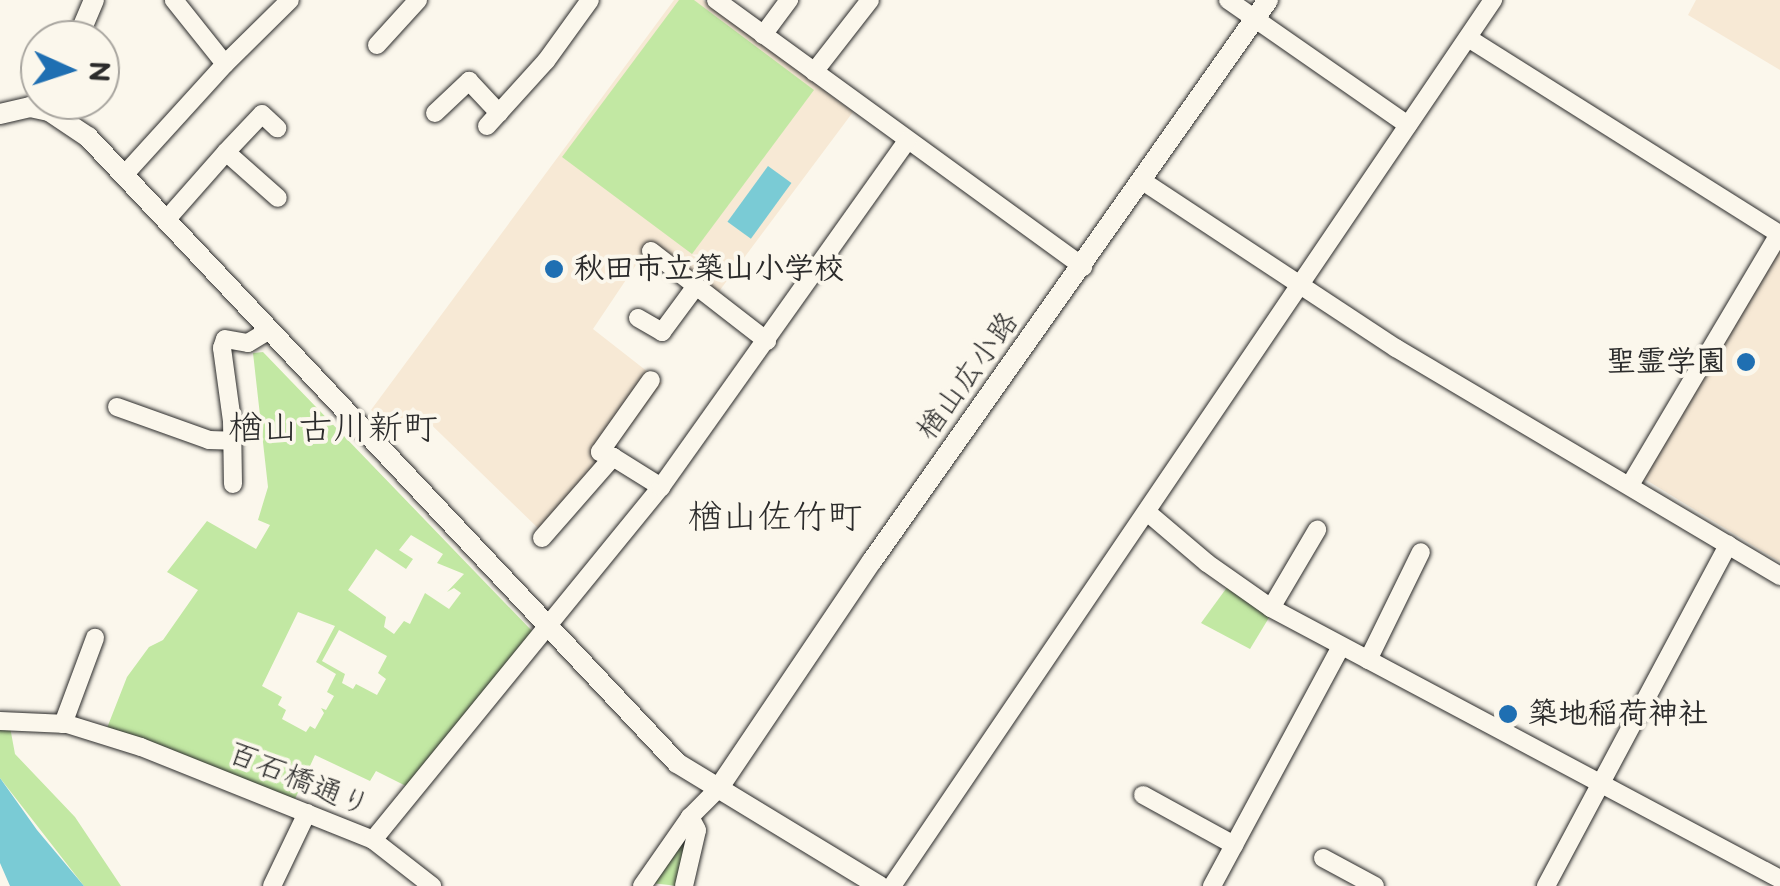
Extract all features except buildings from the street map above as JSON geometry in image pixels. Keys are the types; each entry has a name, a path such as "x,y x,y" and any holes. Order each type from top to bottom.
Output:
{"street":[{"path":"174,0 225,64"},
{"path":"126,174 225,64 290,0"},
{"path":"377,46 418,0"},
{"path":"435,113 470,81 493,119 546,62 590,0"},
{"path":"716,0 1083,267"},
{"path":"764,35 790,0"},
{"path":"814,72 870,0"},
{"path":"1228,0 1408,125"},
{"name":"楢山広小路","path":"718,789 872,561 1144,182 1268,0"},
{"path":"892,886 1494,0"},
{"path":"1468,38 1779,234 1630,484"},
{"path":"167,219 262,114 278,128"},
{"path":"68,120 126,174 547,630 677,763 879,886"},
{"name":"百石橋通り","path":"0,721 63,724 140,747 373,840 661,487 908,141"},
{"path":"226,152 278,198"},
{"path":"1144,182 1396,348 1780,576"},
{"path":"651,251 767,341"},
{"path":"638,318 662,332 696,286"},
{"path":"232,484 233,442 222,348 225,338 248,342 270,330"},
{"path":"651,380 600,452 661,487"},
{"path":"118,407 209,440 233,442"},
{"path":"542,538 614,458"},
{"path":"1147,512 1206,563 1271,608 1780,878"},
{"path":"1271,608 1317,530"},
{"path":"1546,886 1728,544"},
{"path":"1368,660 1421,552"},
{"path":"63,724 95,638"},
{"path":"1212,886 1341,646"},
{"path":"642,886 690,817 718,789"},
{"path":"1142,794 1234,845"},
{"path":"272,886 307,813"},
{"path":"684,886 696,830 690,817"},
{"path":"373,840 432,886"},
{"path":"1323,858 1375,886"}],"shaded area":[{"name":"秋田市立築山小学校","path":"674,0 703,0 853,112 717,294 650,244 593,329 662,383 619,442 540,530 413,407 393,428 371,410"},
{"path":"1696,0 1780,0 1780,70 1688,15"},
{"name":"聖霊学園","path":"1780,246 1780,562 1643,478"}],"green space":[{"path":"679,0 694,0 814,90 692,254 562,157"},
{"path":"263,352 533,632 408,787 376,771 370,781 315,755 295,799 107,728 127,677 149,647 163,640 198,590 167,572 207,521 256,549 270,525 258,520 268,487 253,353","holes":["411,535 443,554 437,563 464,574 447,592 454,588 461,593 449,609 425,593 410,624 404,621 394,634 384,627 386,617 348,590 376,549 406,569 413,559 399,550","298,612 335,626 316,662 336,674 327,692 334,696 326,710 321,708 324,713 315,729 310,726 306,732 282,719 286,710 278,705 282,697 262,686","339,630 387,656 378,673 386,679 377,695 356,684 353,689 342,683 345,674 322,661"]},
{"path":"1228,586 1270,616 1250,649 1201,623"},
{"path":"10,727 15,754 75,817 121,886 84,886 0,778 0,728"},
{"path":"684,837 689,837 678,886 651,883"}],"water":[{"path":"768,166 791,183 751,239 727,222"},
{"path":"0,778 84,886 10,886 0,863"}],"place":[{"name":"秋田市立築山小学校","path":"554,269"},
{"name":"聖霊学園","path":"1746,362"},
{"name":"築地稲荷神社","path":"1508,714"}],"district":[{"name":"楢山古川新町","path":"333,429"},
{"name":"楢山佐竹町","path":"775,518"}]}
